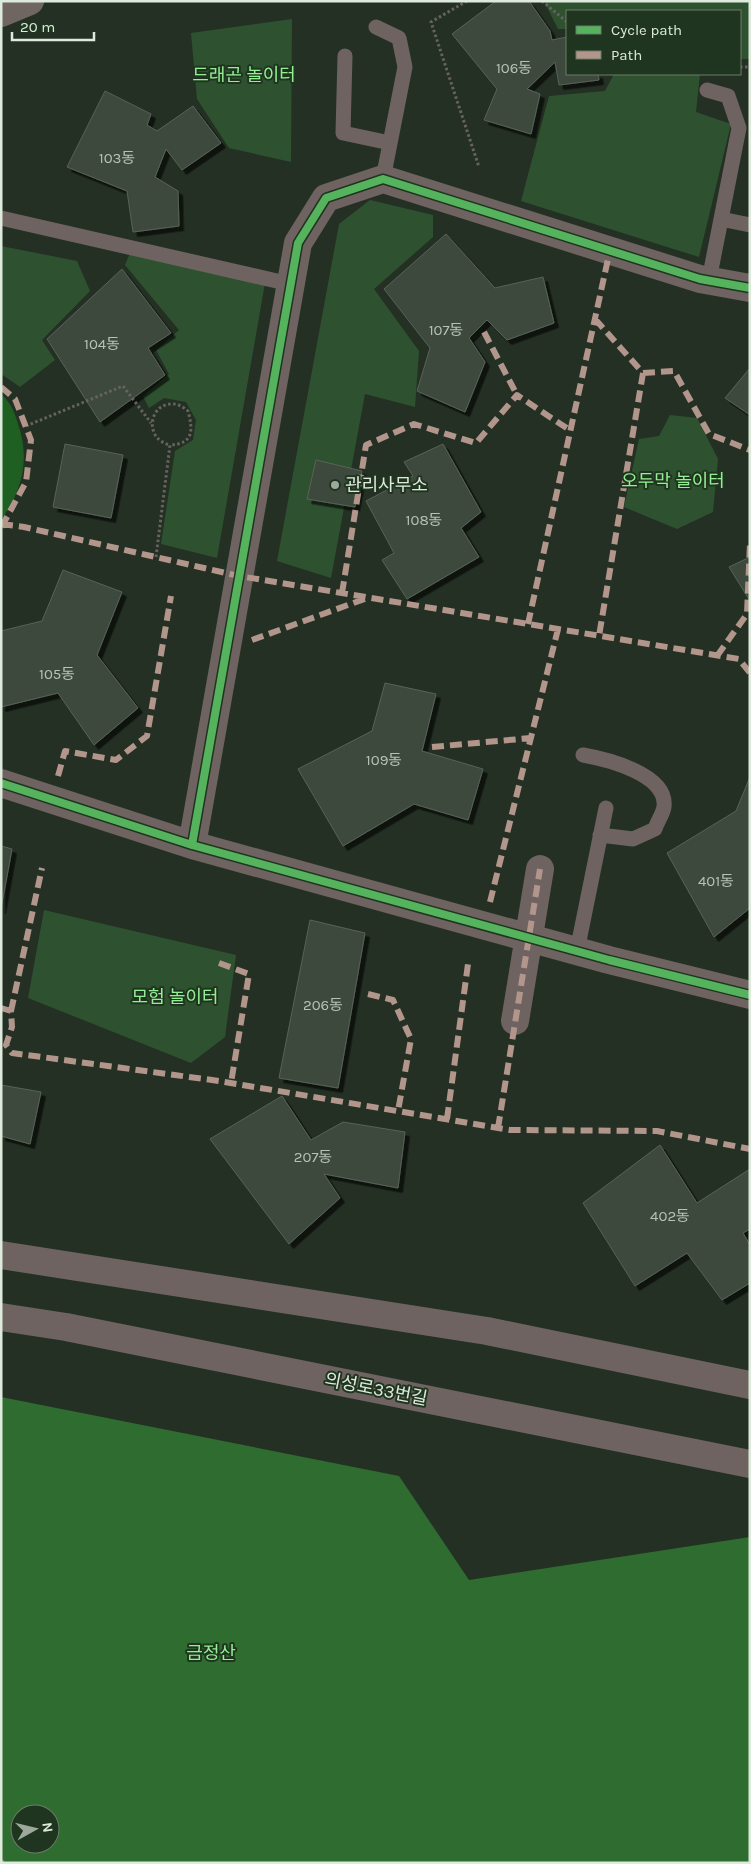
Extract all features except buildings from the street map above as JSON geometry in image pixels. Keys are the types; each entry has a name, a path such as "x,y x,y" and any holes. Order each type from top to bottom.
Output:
{"main road":[{"path":"1,13 30,1"}],"street":[{"path":"192,845 298,243 326,198 383,179 708,280 750,288"},
{"path":"1,783 192,845 577,951 750,995"},
{"path":"515,1021 540,870"},
{"path":"1,1255 487,1330 750,1385"},
{"name":"의성로33번길","path":"1,1317 76,1329 750,1464"}],"lane":[{"path":"376,27 399,38 405,67 383,179"},
{"path":"345,56 343,133 390,143"},
{"path":"707,90 728,96 739,128 708,280"},
{"path":"1,218 290,284"},
{"path":"721,219 750,226"},
{"path":"583,755 608,760 642,773 660,790 664,806 655,828 633,839 600,835"},
{"path":"577,951 606,808"}],"path":[{"path":"468,1 431,22 479,167"},
{"path":"542,1 566,21"},
{"path":"26,426 123,386 151,424 154,436 161,443 170,445 181,444 190,437 192,427 188,411 176,404 165,405 156,411 151,424"},
{"path":"156,557 170,445"}],"green space":[{"path":"544,1 750,1 750,59 741,59 741,10 566,10 566,29 558,29"},
{"name":"드래곤 놀이터","path":"292,19 291,162 229,148 197,99 191,33"},
{"path":"613,75 700,75 696,112 731,124 699,257 521,201 549,96 605,91"},
{"path":"370,200 433,215 433,237 374,289 419,351 415,407 365,394 331,578 277,561 339,224"},
{"path":"1,246 77,261 90,291 42,340 55,360 20,387 1,374"},
{"path":"130,253 265,283 217,558 161,544 175,451 193,440 196,420 186,402 164,398 149,408 143,396 169,374 156,350 179,330 125,265"},
{"name":"오두막 놀이터","path":"670,415 697,418 718,459 713,512 677,529 624,507 639,439 659,436"},
{"name":"모험 놀이터","path":"44,910 236,955 225,1037 191,1063 28,998"},
{"name":"금정산","path":"1,1397 399,1476 469,1580 750,1537 750,1863 1,1863"}],"shaded area":[{"path":"1,394 10,404 17,419 22,437 24,461 15,497 1,520"}],"marked path":[{"path":"528,624 610,250"},
{"path":"595,319 643,373 599,636"},
{"path":"484,332 517,395"},
{"path":"643,373 674,371 709,434 750,450"},
{"path":"1,387 15,399 31,440 26,482 1,528"},
{"path":"342,593 366,445 414,424 476,443 517,395 571,431"},
{"path":"1,524 24,527 239,576 739,659 750,673"},
{"path":"717,656 747,614 750,543"},
{"path":"58,776 65,751 116,760 147,736 171,596"},
{"path":"252,640 367,598"},
{"path":"490,902 558,629"},
{"path":"432,747 531,738"},
{"path":"11,1011 42,868"},
{"path":"498,1128 540,869"},
{"path":"219,963 249,974 231,1083"},
{"path":"447,1119 468,964"},
{"path":"368,994 393,1000 411,1039 398,1111"},
{"path":"1,1008 11,1011 12,1027 6,1045 12,1053 219,1081 510,1130 657,1131 750,1149"}],"cycle path":[{"path":"192,845 298,243 326,198 383,179 700,279 750,288"},
{"path":"1,783 192,845 609,960 750,995"}],"place":[{"name":"관리사무소","path":"335,485"}]}
